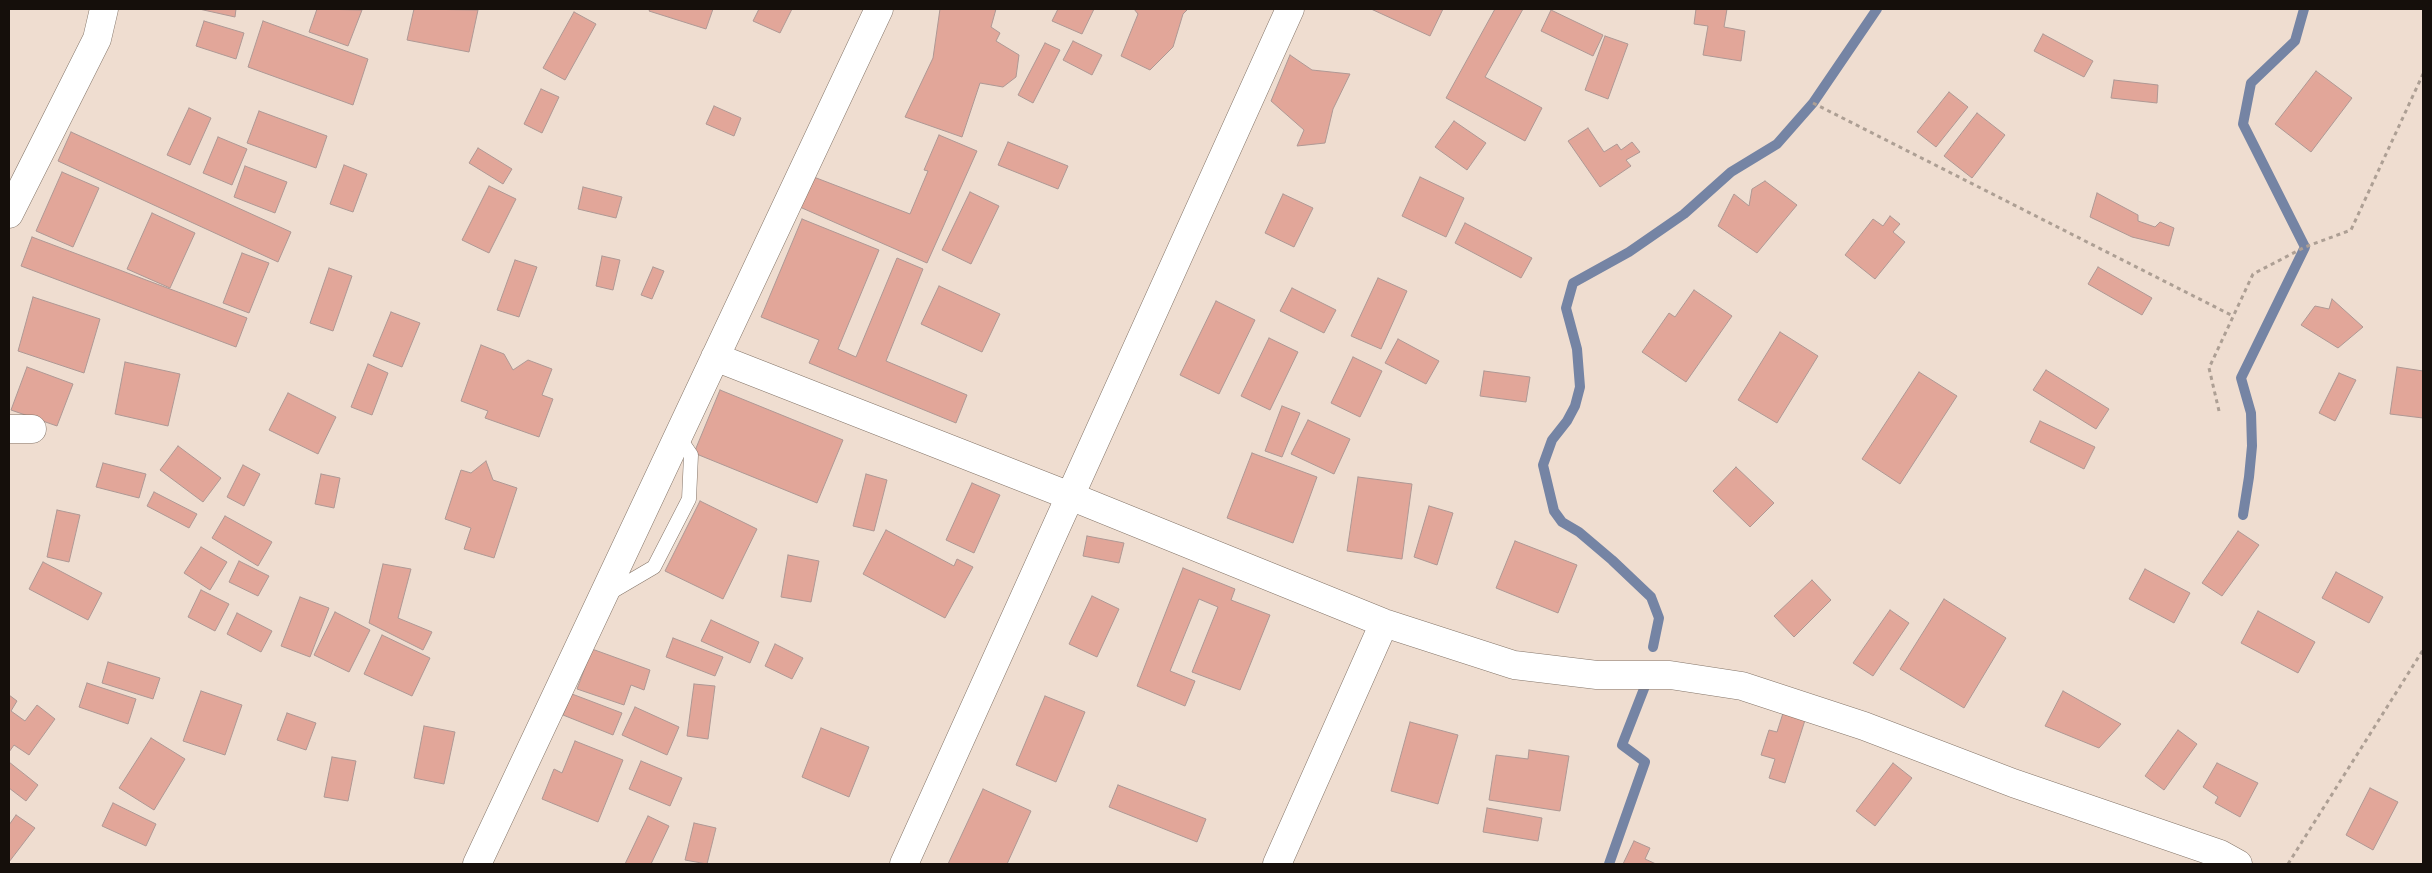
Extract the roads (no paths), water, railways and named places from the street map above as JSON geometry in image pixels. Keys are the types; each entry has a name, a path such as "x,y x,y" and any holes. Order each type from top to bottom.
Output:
{"street":[{"path":"9,214 97,39 104,9"},
{"path":"477,864 879,9"},
{"path":"904,864 1290,9"},
{"path":"715,358 1070,496 1384,623 1514,665 1597,675 1670,675 1742,686 1864,726 2013,784 2220,854 2238,864"},
{"path":"1277,864 1384,623"}],"lane":[{"path":"603,597 654,567 690,499 691,455 678,436"}],"waterway":[{"path":"1653,647 1659,618 1651,597 1579,532 1562,522 1554,511 1543,465 1552,440 1567,421 1575,406 1580,387 1577,349 1566,308 1573,283 1629,252 1684,214 1731,172 1777,144 1813,103 1877,9"},
{"path":"2243,515 2252,446 2251,413 2241,378 2305,247 2243,124 2251,83 2295,41 2304,9"},
{"path":"1609,864 1645,762 1622,745 1647,681"}]}
